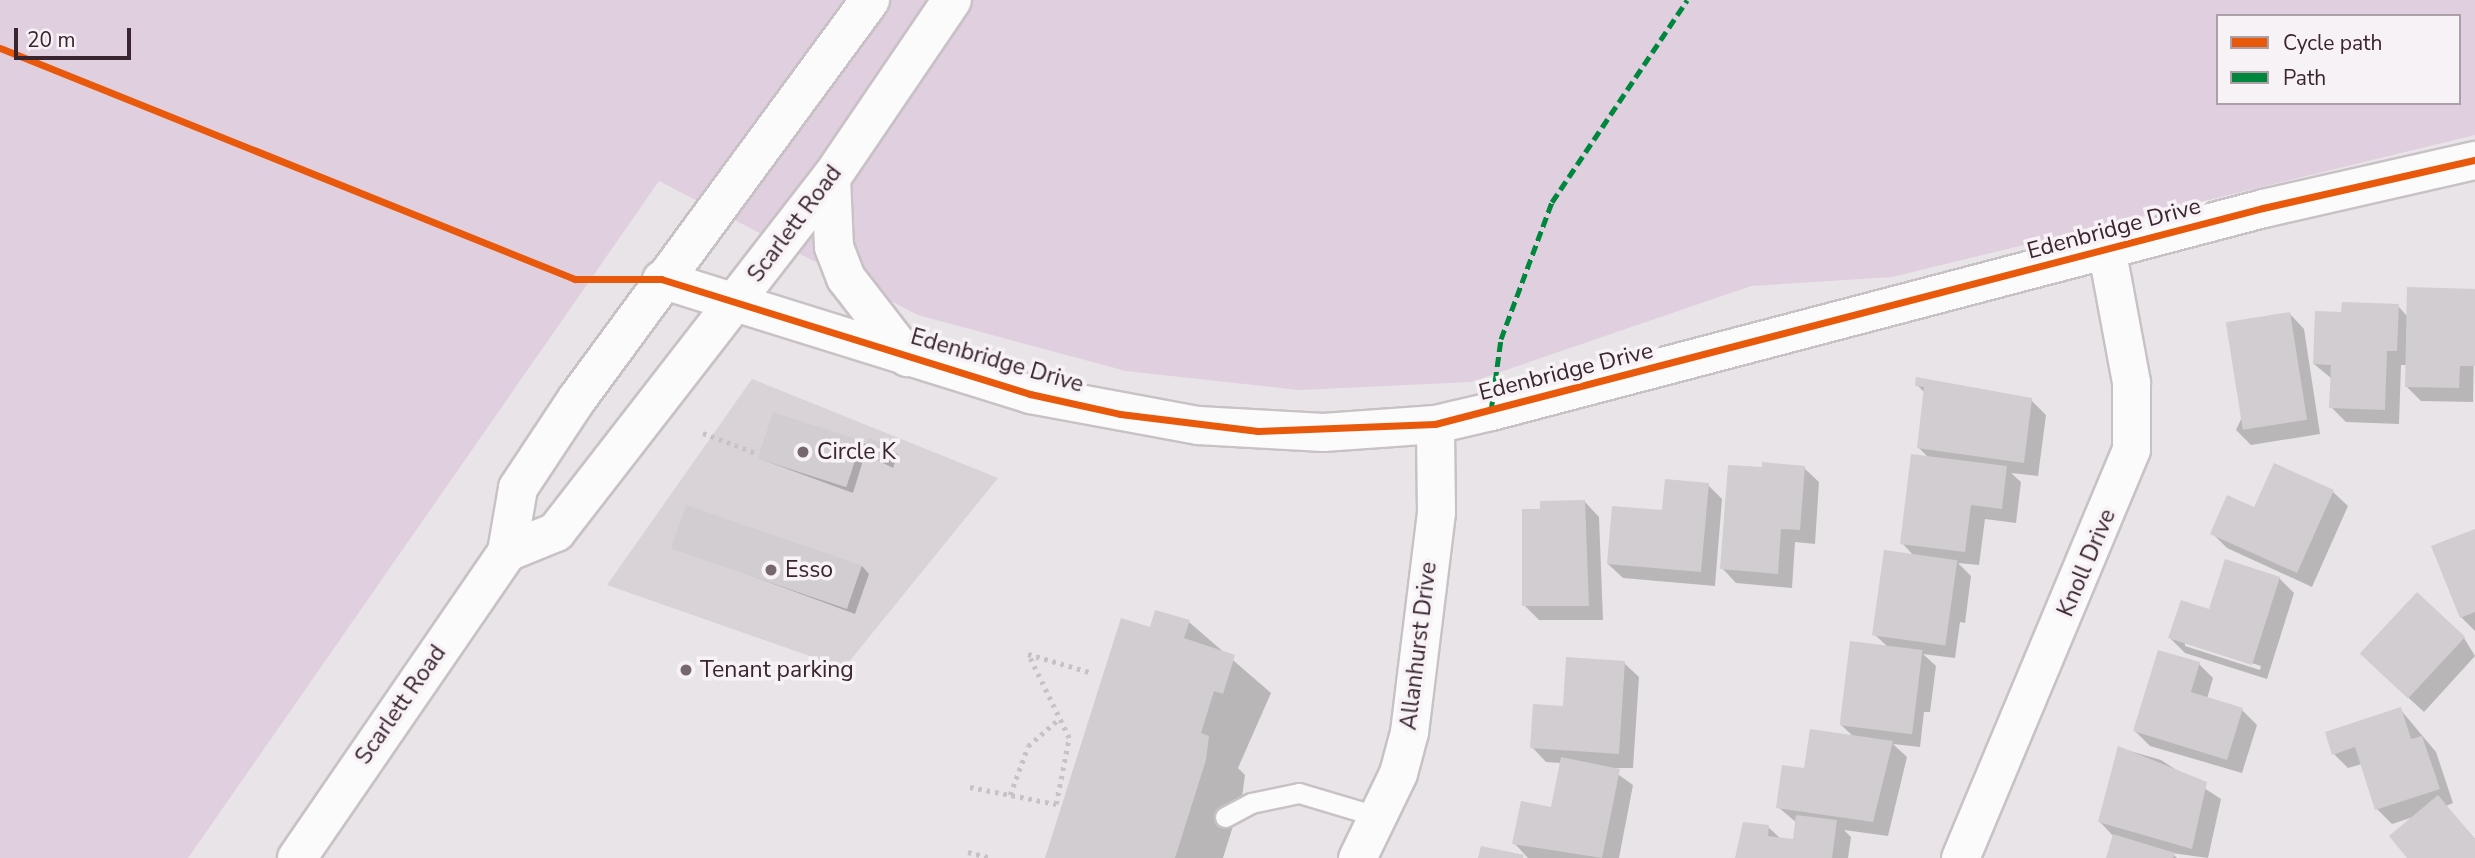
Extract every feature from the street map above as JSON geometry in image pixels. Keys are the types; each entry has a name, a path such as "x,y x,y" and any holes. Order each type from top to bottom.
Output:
{"main road":[{"name":"Scarlett Road","path":"297,858 507,552 518,488 662,279 870,0"},
{"name":"Scarlett Road","path":"507,552 556,532 831,178 952,0"},
{"path":"831,178 834,247 846,278 907,357"}],"street":[{"name":"Edenbridge Drive","path":"662,279 738,300 907,357 1030,394 1198,425 1323,432 1435,424 2107,253 2276,204 2475,160"},
{"name":"Knoll Drive","path":"1960,858 2132,449 2131,382 2107,253"},
{"name":"Allanhurst Drive","path":"1357,858 1409,732 1436,512 1435,424"}],"lane":[{"path":"1225,817 1251,803 1299,793 1376,817"}],"path":[{"path":"703,433 756,453"},
{"path":"970,787 1056,804 1069,738 1028,654 1093,673"},
{"path":"1010,795 1028,746 1059,719"},
{"path":"968,852 992,858"}],"shaded area":[{"path":"0,0 2475,0 2475,135 1892,277 1751,286 1471,382 1299,390 1126,371 918,315 659,181 188,858 0,858"},
{"path":"752,379 998,478 844,668 607,585"}],"building":[{"path":"2407,287 2475,289 2475,366 2460,366 2459,388 2405,387"},
{"path":"2342,302 2399,304 2397,351 2387,351 2385,410 2329,408 2331,365 2313,364 2315,311 2341,312"},
{"path":"2290,312 2307,420 2243,430 2226,322"},
{"path":"1916,377 2032,398 2024,463 1917,448 1924,387 1915,386"},
{"path":"773,412 861,441 846,487 758,459"},
{"path":"868,438 891,446 885,463 862,455"},
{"path":"1911,454 2007,466 2002,509 1971,505 1965,552 1900,544"},
{"path":"1762,462 1805,466 1800,530 1781,529 1778,574 1720,569 1728,465 1762,467"},
{"path":"2274,463 2334,490 2297,573 2210,534 2227,495 2254,507"},
{"path":"1665,479 1709,483 1701,572 1607,564 1612,506 1662,510"},
{"path":"1585,500 1589,606 1522,606 1522,509 1540,509 1540,501"},
{"path":"686,505 862,566 847,609 671,548"},
{"path":"2475,529 2475,612 2460,618 2431,546"},
{"path":"1884,550 1957,560 1945,645 1872,635"},
{"path":"2225,559 2280,577 2252,665 2168,638 2181,600 2209,609"},
{"path":"2417,592 2465,637 2408,698 2360,653"},
{"path":"1155,610 1190,620 1184,638 1235,655 1223,694 1214,691 1201,733 1209,736 1206,760 1175,858 1045,858 1121,618 1150,627"},
{"path":"1850,641 1922,650 1912,734 1840,725"},
{"path":"2158,650 2200,662 2191,692 2243,708 2227,760 2133,731"},
{"path":"1566,657 1625,661 1619,754 1530,748 1533,704 1563,706"},
{"path":"2401,707 2411,739 2422,736 2440,789 2375,810 2355,747 2332,755 2325,732"},
{"path":"1810,729 1893,741 1873,822 1776,808 1782,765 1804,768"},
{"path":"2118,746 2207,782 2192,849 2098,822"},
{"path":"1561,757 1620,769 1602,858 1512,844 1521,801 1551,807"},
{"path":"2438,795 2475,839 2475,858 2407,858 2389,836"},
{"path":"1796,815 1837,820 1832,858 1735,858 1743,822 1769,825 1768,836 1793,839"},
{"path":"2113,834 2175,853 2173,858 2106,858"},
{"path":"1481,846 1524,855 1523,858 1478,858"}],"marked path":[{"path":"1491,411 1501,339 1552,202 1687,0"}],"cycle path":[{"path":"0,48 575,279 661,279 1030,394 1120,414 1258,431 1435,424 2263,208 2475,160"}],"place":[{"name":"Circle K","path":"803,452"},
{"name":"Esso","path":"771,570"},
{"name":"Tenant parking","path":"686,670"}]}
